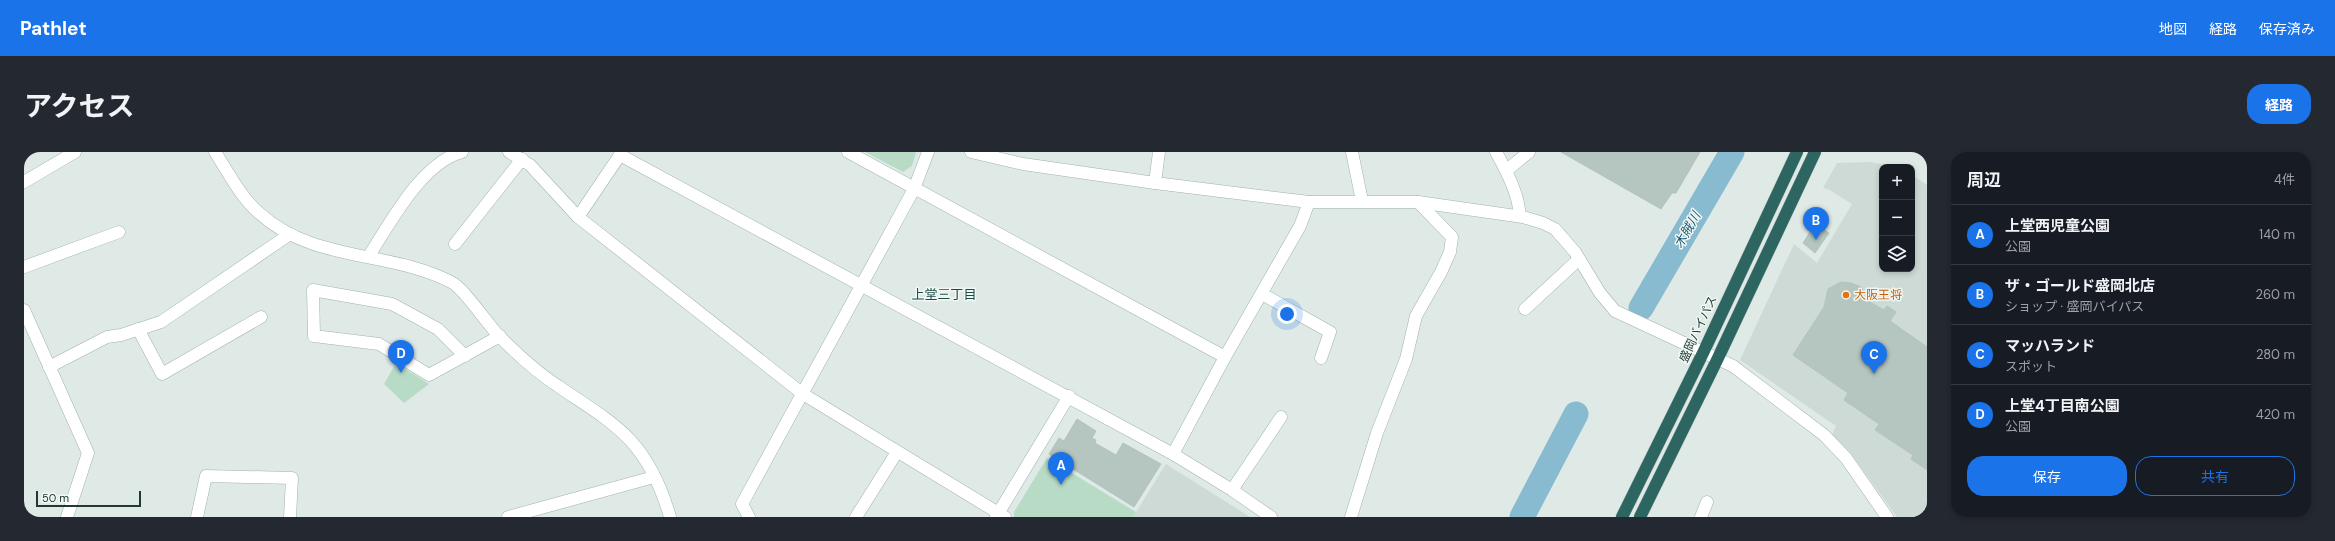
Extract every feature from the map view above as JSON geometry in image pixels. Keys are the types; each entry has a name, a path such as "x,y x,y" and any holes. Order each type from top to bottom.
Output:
{"highway":[{"name":"盛岡バイパス","path":"1622,517 1703,353 1797,152"},
{"path":"1640,517 1718,358 1814,152"}],"street":[{"path":"24,182 75,152"},
{"path":"215,152 246,199 258,213 290,234 319,248 368,257 428,272 453,282 500,336 557,386 586,403 629,439 649,466 666,501 670,517"},
{"path":"368,257 404,201 423,178 444,162 462,152"},
{"path":"509,152 530,165 578,217 803,394 1000,516 1069,396"},
{"path":"848,152 1225,357"},
{"path":"749,517 742,504 914,189 928,152"},
{"path":"971,152 1024,158 1155,183 1309,202 1418,202 1519,216 1543,223 1555,229 1579,259 1600,293 1615,311 1733,366 1824,435 1846,458 1887,517"},
{"path":"1155,183 1159,152"},
{"path":"1352,152 1362,201"},
{"path":"1496,152 1507,170 1520,209 1519,216"},
{"path":"1507,170 1529,152"},
{"path":"578,217 621,154 1069,396 1173,454 1232,490 1271,517"},
{"path":"455,244 522,159"},
{"path":"1173,454 1225,357 1300,226 1309,202"},
{"path":"1351,517 1377,433 1406,359 1416,316 1450,252 1452,237 1418,202"},
{"path":"24,267 119,232"},
{"path":"49,367 107,337 161,322 290,234"},
{"path":"1525,309 1579,259"},
{"path":"465,356 438,329 392,304 314,290 314,336 379,344 429,375 465,356 500,336"},
{"path":"1262,294 1330,332 1321,358"},
{"path":"24,310 88,453 67,517"},
{"path":"138,329 162,374 261,316"},
{"path":"1232,490 1281,417"},
{"path":"856,517 897,452"},
{"path":"197,517 206,476 292,478 290,517"},
{"path":"508,517 654,477"},
{"path":"1701,517 1707,502"}],"shaded area":[{"path":"1869,162 1881,164 1879,164 1879,272 1915,272 1915,177 1927,185 1927,517 1897,517 1849,451 1832,435 1836,426 1740,360 1794,244 1817,263 1852,204 1828,189 1823,188 1837,163"},
{"path":"1166,464 1250,517 1133,517"}],"green space":[{"path":"865,152 916,152 912,166 903,172"},
{"path":"396,363 429,384 404,403 384,384"},
{"path":"1047,458 1136,512 1133,517 1014,517 1014,512"}],"building":[{"path":"1561,152 1700,152 1676,193 1672,193 1661,209"},
{"path":"1815,224 1829,233 1815,253 1803,243"},
{"path":"1841,282 1859,286 1862,288 1865,299 1884,310 1887,306 1896,312 1890,321 1927,347 1927,470 1911,459 1913,455 1875,430 1879,424 1844,400 1848,393 1793,355 1824,307 1828,289"},
{"path":"1077,419 1096,431 1092,438 1096,440 1095,443 1116,455 1123,443 1161,464 1134,507 1049,454 1059,438 1064,441"}],"waterway":[{"name":"木賊川","path":"1641,308 1732,152"},
{"name":"木賊川","path":"1522,517 1576,414"}],"place":[{"name":"ザ・ゴールド盛岡北店","path":"1816,240"},
{"name":"大阪王将","path":"1846,295"},
{"name":"上堂4丁目南公園","path":"401,373"},
{"name":"マッハランド","path":"1874,374"},
{"name":"上堂西児童公園","path":"1061,485"}],"district":[{"name":"上堂三丁目","path":"944,294"}]}
